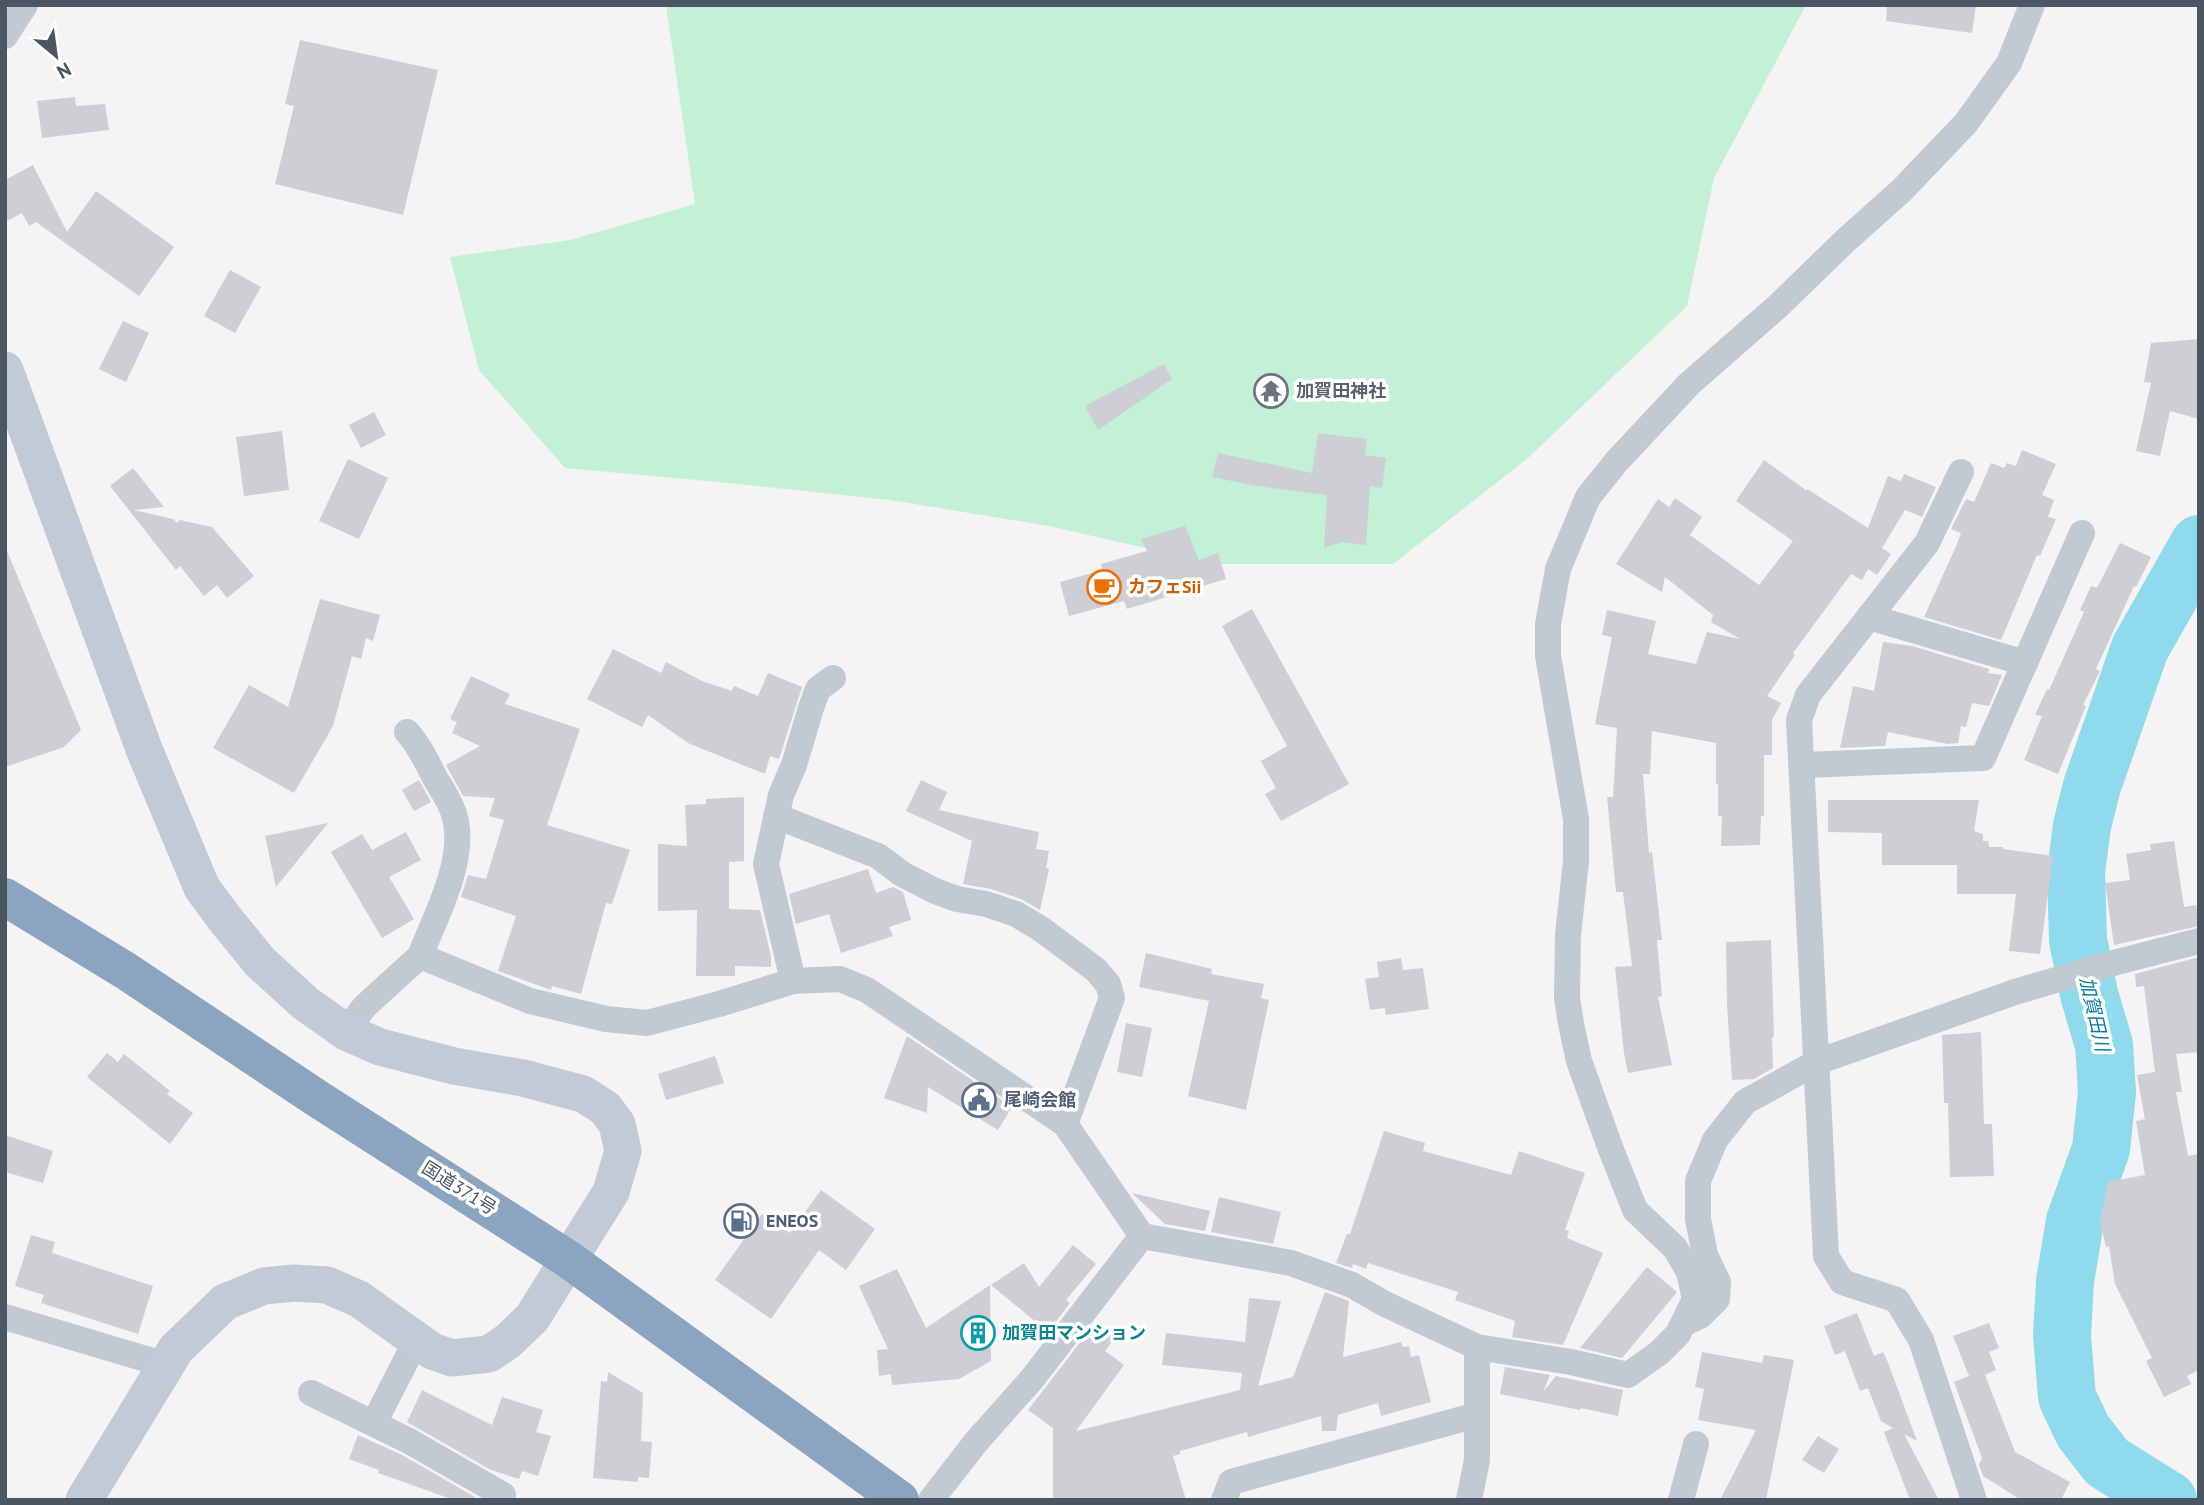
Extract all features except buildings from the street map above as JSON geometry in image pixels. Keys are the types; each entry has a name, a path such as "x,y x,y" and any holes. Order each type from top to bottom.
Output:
{"highway":[{"name":"国道371号","path":"5,897 126,971 568,1259 900,1500"}],"street":[{"path":"5,36 25,5"},
{"path":"420,956 530,1001 606,1019 647,1023 793,981 840,979 867,990 1065,1124 1142,1236 1291,1263 1352,1285 1385,1304 1477,1347 1559,1360 1628,1375 1659,1353 1678,1334 1695,1299 1689,1272 1675,1248 1635,1210 1609,1147 1579,1061 1571,1024 1567,998 1568,934 1576,861 1576,819 1548,656 1548,624 1558,569 1588,497 1617,461 1689,384 1778,306 1902,190 1966,123 2009,63 2032,5"},
{"path":"5,370 144,749 202,888 260,962 305,1003 346,1031 380,1046 454,1066 523,1078 583,1094 605,1108 617,1124 623,1151 611,1192 532,1318 508,1341 489,1354 452,1358 432,1350 359,1299 327,1285 294,1283 264,1286 225,1302 176,1349 85,1500"},
{"path":"1961,472 1927,543 1808,695 1799,720 1826,1256 1842,1282 1897,1300 1921,1340 1974,1500"},
{"path":"1802,765 1983,758 2082,533"},
{"path":"1869,617 2025,663"},
{"path":"793,981 766,864 781,795 794,765 818,690 833,678"},
{"path":"346,1031 364,1007 420,956 444,897 456,850 455,819 449,803 407,732"},
{"path":"776,816 878,856 902,874 935,891 1016,915 1041,929 1096,970 1108,984 1112,998 1065,1124"},
{"path":"1683,1324 1700,1316 1717,1299 1718,1282 1705,1255 1698,1219 1698,1181 1714,1140 1745,1102 1817,1062 2046,982 2199,941"},
{"path":"931,1500 1032,1379 1142,1236"},
{"path":"5,1317 166,1365"},
{"path":"374,1423 417,1339"},
{"path":"1469,1500 1477,1460 1477,1347"},
{"path":"312,1393 374,1423 503,1495"},
{"path":"1224,1500 1231,1482 1477,1415"},
{"path":"1681,1500 1696,1444"}],"green space":[{"path":"666,5 1806,5 1714,178 1687,306 1528,458 1393,564 1215,564 1049,526 890,500 565,468 479,370 450,257 570,240 695,204"}],"waterway":[{"name":"加賀田川","path":"2168,1500 2107,1462 2083,1431 2067,1397 2062,1336 2065,1281 2075,1221 2101,1149 2107,1092 2104,1045 2089,994 2078,940 2076,872 2082,826 2092,786 2140,648 2199,544"}],"place":[{"name":"加賀田神社","path":"1271,391"},
{"name":"カフェSii","path":"1104,587"},
{"name":"尾崎会館","path":"979,1100"},
{"name":"ENEOS","path":"741,1221"},
{"name":"加賀田マンション","path":"978,1333"}]}
